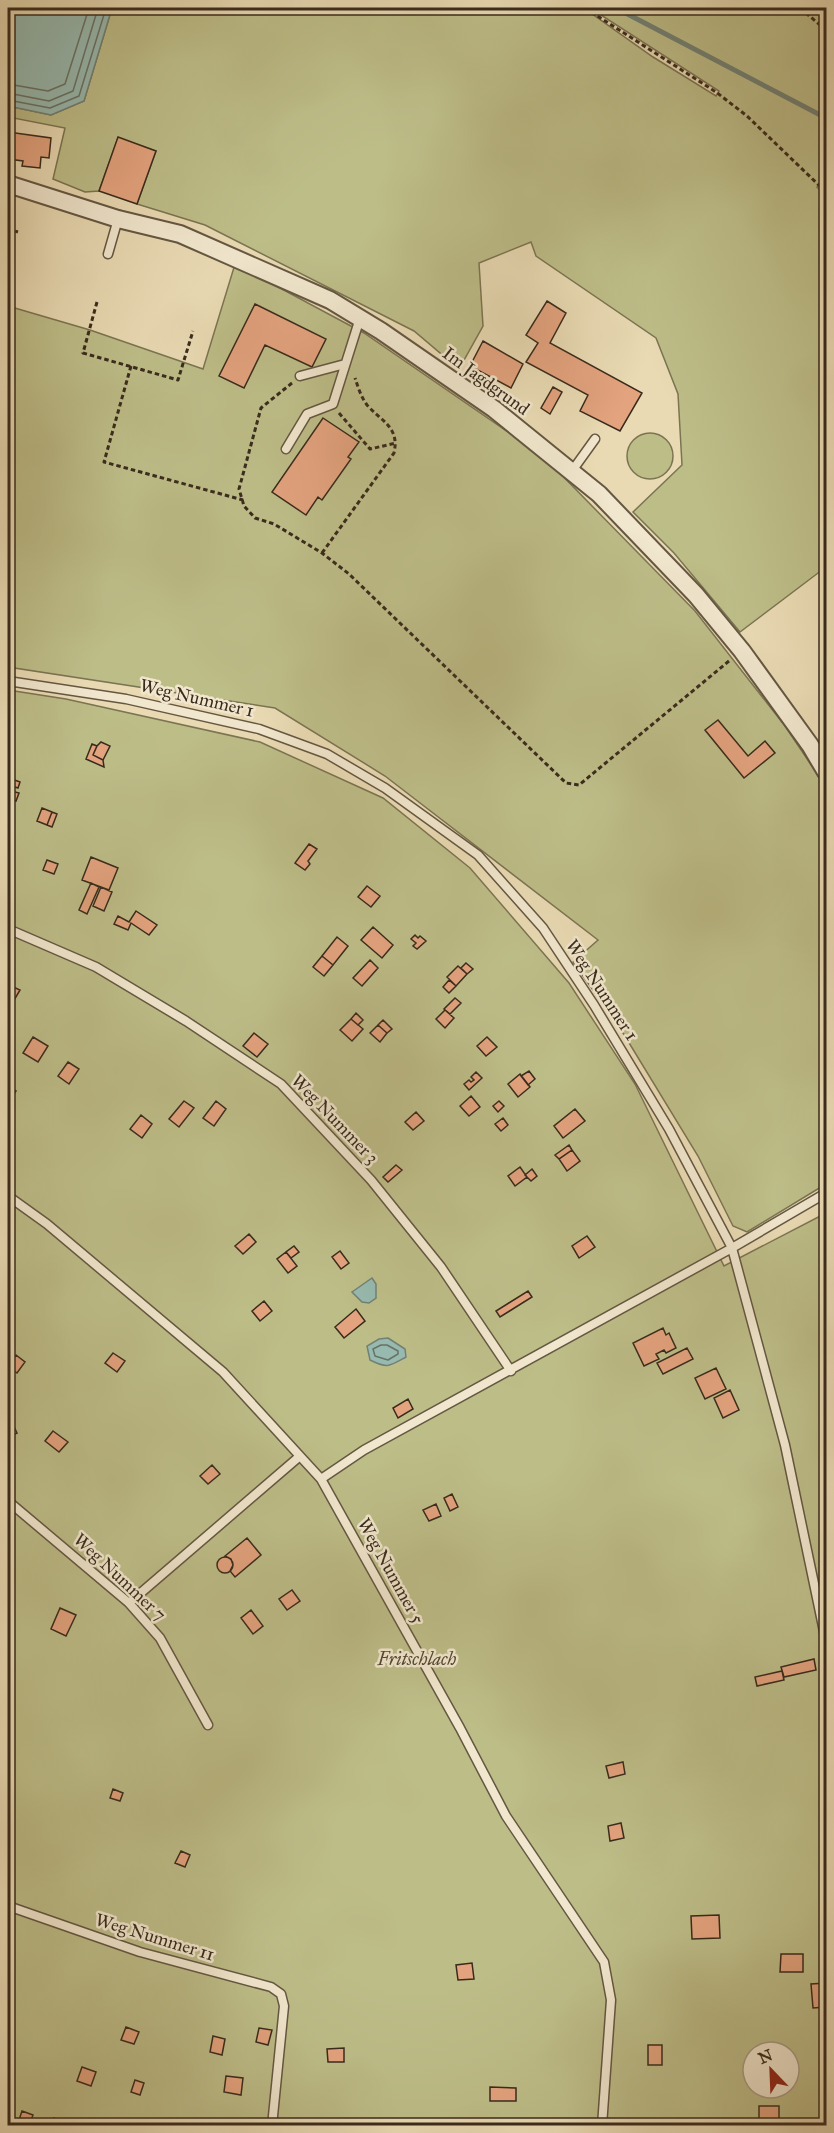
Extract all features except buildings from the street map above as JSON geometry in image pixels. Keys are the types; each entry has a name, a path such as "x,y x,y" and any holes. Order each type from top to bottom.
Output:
{"street":[{"name":"Im Jagdgrund","path":"8,184 118,219 180,234 330,300 494,409 599,495 696,595 742,651 810,745 826,772"}],"lane":[{"path":"108,254 118,219"},
{"path":"286,449 307,414 333,404 360,318"},
{"path":"300,376 345,364"},
{"path":"572,471 595,439"},
{"name":"Weg Nummer 1","path":"8,681 126,699 259,729 327,754 384,788 478,855 543,928 594,1005 669,1129 732,1248 785,1445 826,1641"},
{"name":"Weg Nummer 3","path":"8,929 96,967 186,1021 281,1084 371,1180 441,1267 511,1371"},
{"path":"321,1479 364,1450 732,1248 826,1192"},
{"name":"Weg Nummer 5","path":"8,1196 47,1224 223,1372 321,1479 460,1728 506,1816 604,1962 611,2000 602,2126"},
{"path":"129,1603 300,1456"},
{"name":"Weg Nummer 7","path":"8,1501 129,1603 160,1638 208,1725"},
{"name":"Weg Nummer 11","path":"8,1906 140,1952 271,1987 281,1994 284,2006 272,2126"}],"path":[{"path":"585,8 716,92 747,116 826,192"},
{"path":"800,8 826,30"},
{"path":"8,229 18,232"},
{"path":"97,303 83,353 178,380 193,331"},
{"path":"322,553 394,453 396,443 391,429 382,417 362,398 354,376 345,364"},
{"path":"130,366 104,462 243,500"},
{"path":"300,376 261,408 239,489 244,506 255,518 274,525 322,553 357,582 566,783 579,785 742,651"},
{"path":"333,404 370,449 396,443"}],"green space":[{"path":"112,8 590,8 826,8 826,187 823,183 817,187 826,196 826,567 740,632 674,553 633,512 682,465 678,394 656,338 536,256 531,242 479,263 483,326 459,369 414,331 205,225 137,204 156,151 118,138 99,191 85,192 53,179 65,128 8,117 8,106 51,115 84,101","holes":["590,8 719,91 716,96 653,57 588,11"]},
{"path":"235,264 364,333 543,456 695,611 785,726 826,787 826,1184 747,1232 733,1226 698,1156 620,1028 573,962 598,940 385,776 275,708 8,667 8,306 90,330 203,369"},
{"path":"650,433 666,440 673,456 666,472 650,479 634,472 627,456 634,440"},
{"name":"Fritschlach","path":"8,690 66,699 260,742 383,798 470,868 569,983 635,1084 724,1266 826,1213 826,2125 8,2125"}],"water":[{"path":"8,8 112,8 84,101 51,115 8,106"},
{"path":"372,1278 376,1284 376,1298 369,1303 362,1302 352,1292"},
{"path":"388,1338 405,1349 406,1357 389,1365 381,1365 370,1360 367,1346 379,1339"}],"waterway":[{"path":"616,8 826,118"}]}
